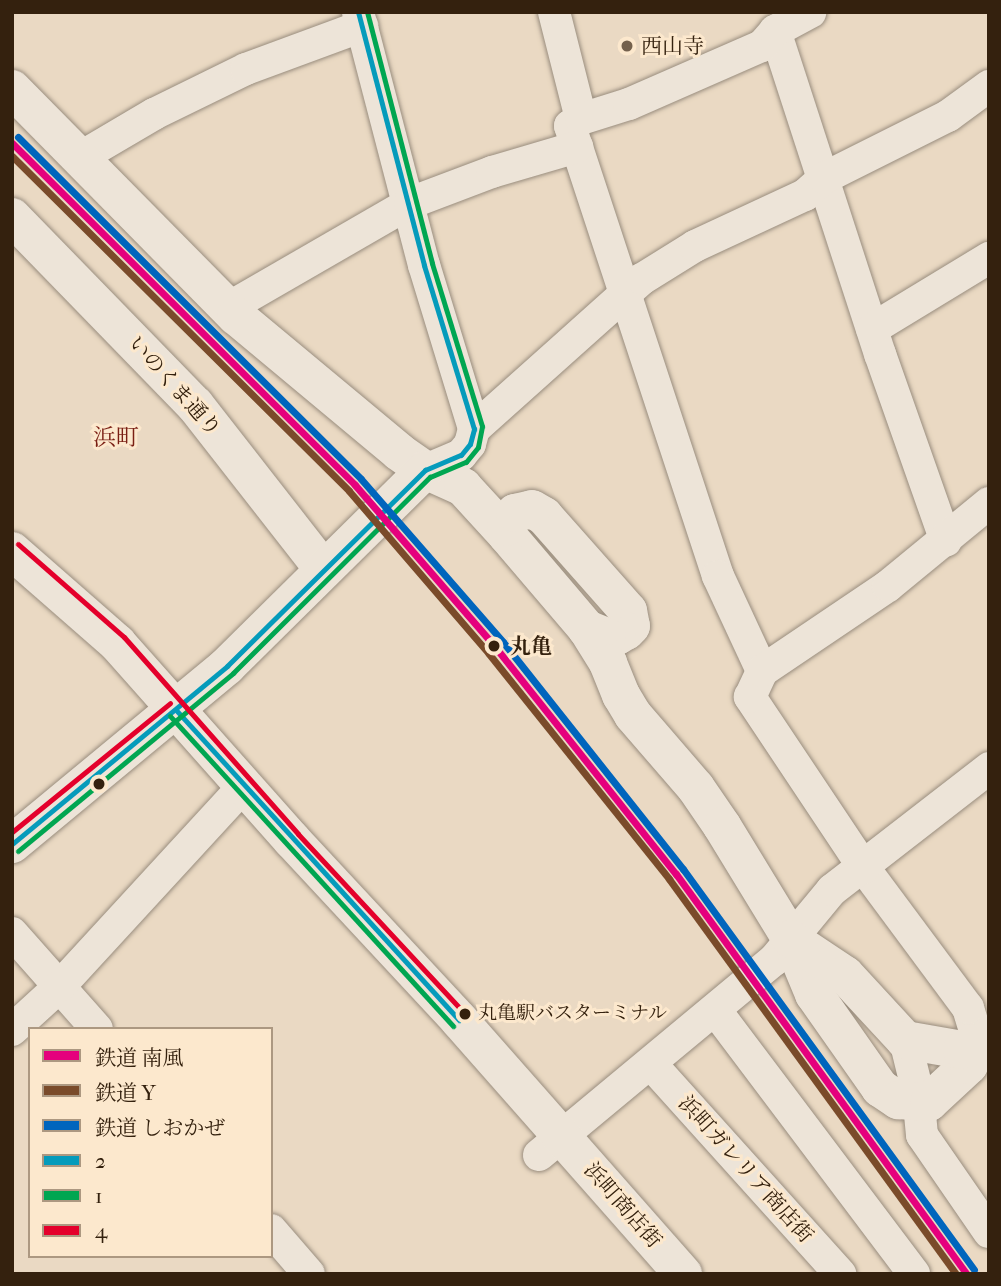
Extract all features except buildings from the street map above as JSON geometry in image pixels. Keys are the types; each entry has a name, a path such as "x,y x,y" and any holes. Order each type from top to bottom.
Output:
{"street":[{"path":"554,12 579,133 626,293 718,576 762,671"},
{"path":"228,308 410,203 492,172 579,133 629,104 762,46 775,31 810,12"},
{"path":"12,844 168,701 227,666 425,470 461,454 470,444 474,429 424,265 360,19 246,69 154,114 81,157"},
{"path":"775,31 872,329 946,541"},
{"path":"474,429 642,279 695,246 804,195 824,178 948,116 989,86"},
{"path":"12,89 228,308 399,452 425,470 463,487 507,535 587,629 608,663 627,705 722,826 791,939 814,994 880,1088 898,1100 929,1102 969,1065 984,1042"},
{"name":"いのくま通り","path":"12,217 195,405 323,569"},
{"path":"872,329 989,258"},
{"path":"425,470 467,481 486,482 539,512 631,617 639,638 634,683 639,706 654,736"},
{"path":"984,1042 968,1007 864,868 750,697 762,671 888,586 989,503"},
{"path":"507,535 506,527 515,513 524,509 539,512"},
{"name":"浜町商店街","path":"12,551 117,643 244,786 551,1146 683,1274"},
{"path":"587,629 599,636 617,636 631,626 631,617"},
{"path":"551,1146 774,960 832,890 864,868 989,768"},
{"path":"12,1030 60,986 244,786"},
{"path":"12,933 95,1027"},
{"path":"791,939 845,975 905,1040 922,1135 989,1232"},
{"path":"716,1011 914,1274"},
{"path":"905,1040 962,1049 984,1042"},
{"name":"浜町ガレリア商店街","path":"651,1064 840,1274"},
{"path":"273,1232 309,1274"}],"rail line":[{"name":"しおかぜ","path":"18,137 361,479 503,642 683,869 974,1269"},
{"name":"南風","path":"12,143 355,485 496,648 676,874 967,1274"},
{"name":"Y","path":"12,156 349,491 489,654 669,879 956,1274"}],"transit line":[{"name":"2","path":"12,844 227,666 425,470 461,455 470,444 474,429 424,265 358,12"},
{"name":"1","path":"18,851 233,673 430,477 466,462 478,447 482,426 432,263 367,12"},
{"name":"4","path":"18,544 124,637 298,834 465,1014"},
{"name":"4","path":"12,832 170,703"},
{"name":"2","path":"176,710 459,1020"},
{"name":"1","path":"170,716 453,1026"}],"place":[{"name":"西山寺","path":"627,46"},
{"name":"丸亀","path":"494,646"},
{"name":"丸亀駅バスターミナル","path":"465,1014"}],"district":[{"name":"浜町","path":"116,438"}]}
